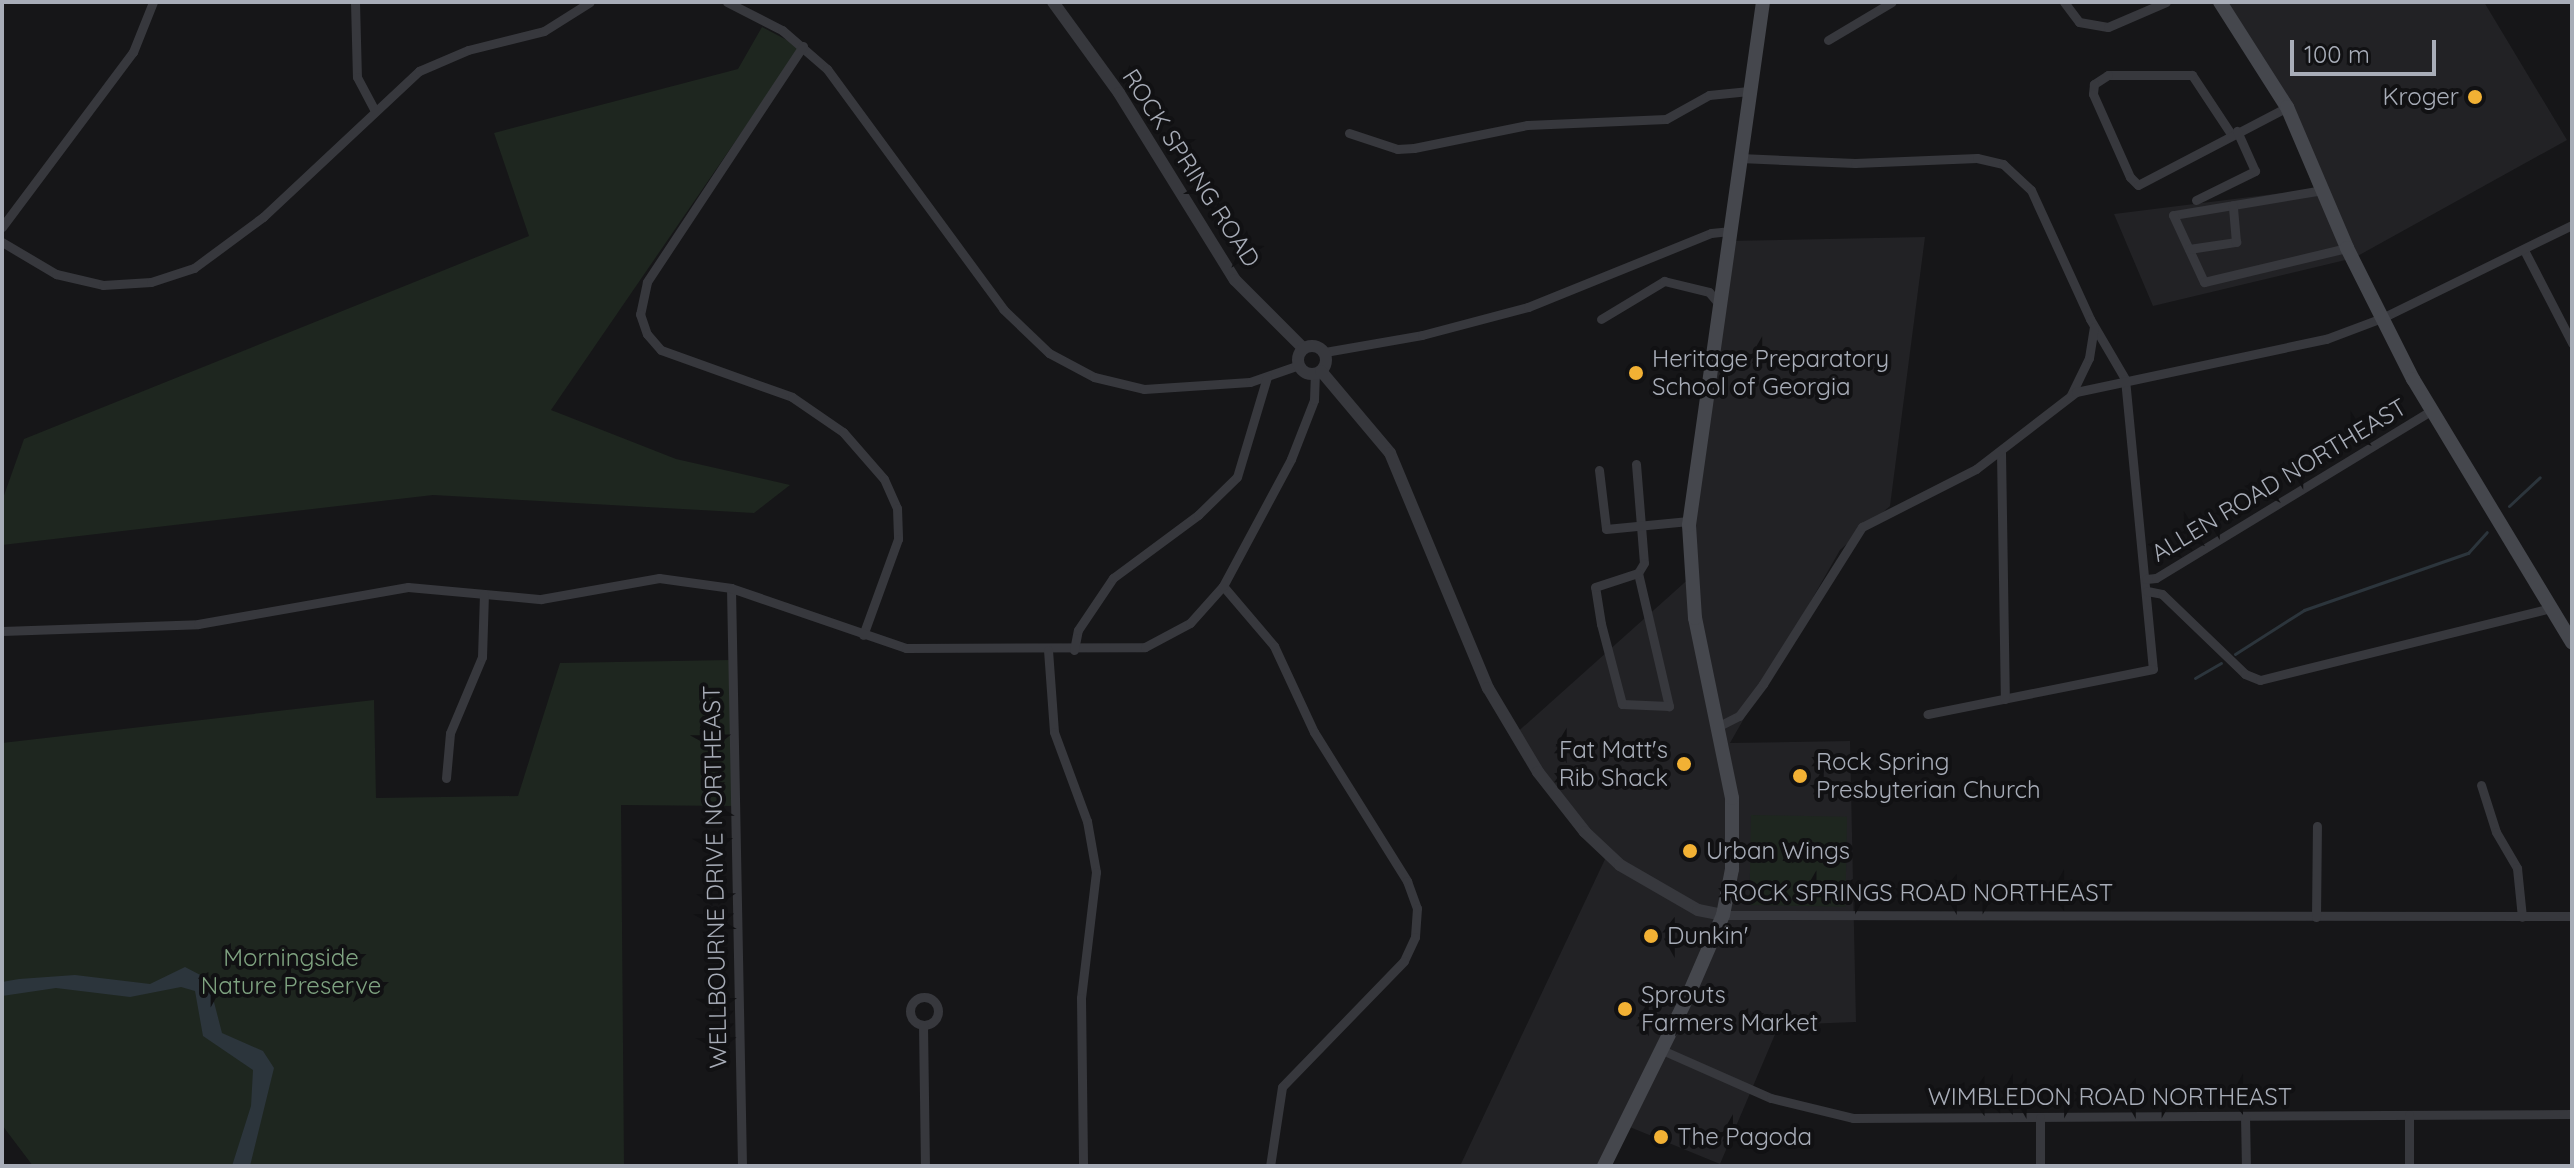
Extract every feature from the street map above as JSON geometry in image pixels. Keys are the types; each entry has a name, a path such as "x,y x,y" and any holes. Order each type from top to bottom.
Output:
{"main road":[{"path":"1604,1166 1662,1050 1723,915 1734,826 1719,726 1695,618 1689,521 1763,2"},
{"path":"2220,2 2287,107 2347,248 2431,411 2572,643"}],"street":[{"path":"2,227 133,52 153,2"},
{"path":"355,2 357,77 374,109"},
{"path":"2,242 36,265 79,281 127,285 175,276 215,256 263,217 404,81 438,61 544,31 590,2"},
{"path":"727,2 803,46 849,93 1003,309 1049,353 1094,377 1144,389 1207,388 1267,377 1299,365 1318,372"},
{"name":"ROCK SPRING ROAD","path":"1053,2 1119,93 1235,280 1303,348"},
{"path":"1828,40 1892,2"},
{"path":"2064,2 2079,22 2108,27 2166,2"},
{"path":"803,46 647,282 640,314 647,334 661,350 792,397 843,432 884,479 897,508 898,539 863,635"},
{"path":"2196,200 2255,171 2234,133 2192,75 2108,75 2094,84 2117,149 2138,185 2234,133 2287,107"},
{"path":"1349,133 1397,149 1414,148 1527,125 1666,119 1709,95 1749,91"},
{"path":"1740,158 1855,163 1977,158 2003,164 2031,190 2094,327 2125,379 2147,591 2162,594 2245,674 2260,680 2551,608"},
{"path":"2323,190 2173,215 2204,282 2347,248"},
{"path":"2189,249 2236,242 2233,205"},
{"path":"1719,726 1739,716 1763,684 1862,527 2001,452 2071,395 2125,379 2272,355 2382,318 2572,225"},
{"path":"1299,365 1303,348 1313,345 1325,352 1422,335 1528,307 1711,233 1729,231"},
{"path":"2524,250 2572,343"},
{"path":"1601,319 1664,281 1709,292 1719,304"},
{"path":"2071,395 2089,358 2094,327"},
{"path":"2,631 198,624 383,589 541,599 659,578 731,588 906,648 1129,650 1161,642 1190,623 1223,586 1291,459 1314,400 1325,352"},
{"name":"ROCK SPRINGS ROAD NORTHEAST","path":"1318,372 1390,453 1488,688 1538,772 1585,832 1620,865 1698,910 1723,915 2572,916"},
{"path":"1074,650 1078,630 1113,578 1198,515 1237,477 1267,377"},
{"name":"ALLEN ROAD NORTHEAST","path":"2146,579 2156,578 2431,411"},
{"path":"2001,452 2005,699"},
{"path":"1636,464 1644,563 1638,573 1595,587 1601,624 1622,704 1669,706 1638,573"},
{"path":"1599,470 1606,529 1689,521"},
{"path":"1223,586 1274,646 1314,732 1407,881 1417,908 1415,937 1404,961 1282,1087 1270,1166"},
{"name":"WELLBOURNE DRIVE NORTHEAST","path":"731,588 742,1166"},
{"name":"ALLEN ROAD NORTHEAST","path":"1927,714 2150,673 2154,664 2147,591"},
{"path":"446,778 450,733 482,657 484,594"},
{"path":"1048,650 1054,732 1087,821 1096,872 1081,998 1083,1166"},
{"path":"2481,785 2496,832 2517,868 2522,917"},
{"path":"2316,917 2317,826"},
{"path":"923,1025 925,1166"},
{"name":"WIMBLEDON ROAD NORTHEAST","path":"1662,1050 1771,1098 1829,1114 1879,1119 2572,1114"},
{"path":"2409,1115 2409,1166"},
{"path":"2245,1116 2246,1166"},
{"path":"2040,1118 2040,1166"}],"shaded area":[{"path":"2221,2 2484,2 2567,140 2354,258 2153,306 2114,214 2314,189 2278,92"},
{"path":"1925,237 1890,506 1840,550 1730,743 1850,741 1856,1022 1779,1025 1720,1164 1620,1123 1601,1166 1460,1166 1607,855 1513,736 1693,575 1692,480 1727,241"},
{"path":"185,967 208,979 222,1033 263,1051 274,1068 250,1166 232,1166 251,1106 253,1070 203,1036 195,991 181,987 130,997 56,988 2,996 2,982 19,979 75,975 150,984"}],"green space":[{"path":"762,27 800,47 551,410 676,459 790,485 754,513 433,495 2,545 2,501 24,439 529,236 494,133 738,69"},
{"name":"Morningside Nature Preserve","path":"731,660 735,806 621,805 624,1166 33,1166 2,1125 2,743 374,700 376,798 518,796 560,663"},
{"path":"1751,815 1847,817 1845,907 1749,905"}],"waterway":[{"path":"2509,506 2540,477"},
{"path":"2235,654 2304,610 2468,553 2487,532"},
{"path":"2195,678 2221,663"}],"place":[{"name":"Kroger","path":"2475,97"},
{"name":"Heritage Preparatory School of Georgia","path":"1636,373"},
{"name":"Fat Matt's Rib Shack","path":"1684,764"},
{"name":"Rock Spring Presbyterian Church","path":"1800,776"},
{"name":"Urban Wings","path":"1690,851"},
{"name":"Dunkin'","path":"1651,936"},
{"name":"Sprouts Farmers Market","path":"1625,1009"},
{"name":"The Pagoda","path":"1661,1137"}]}
